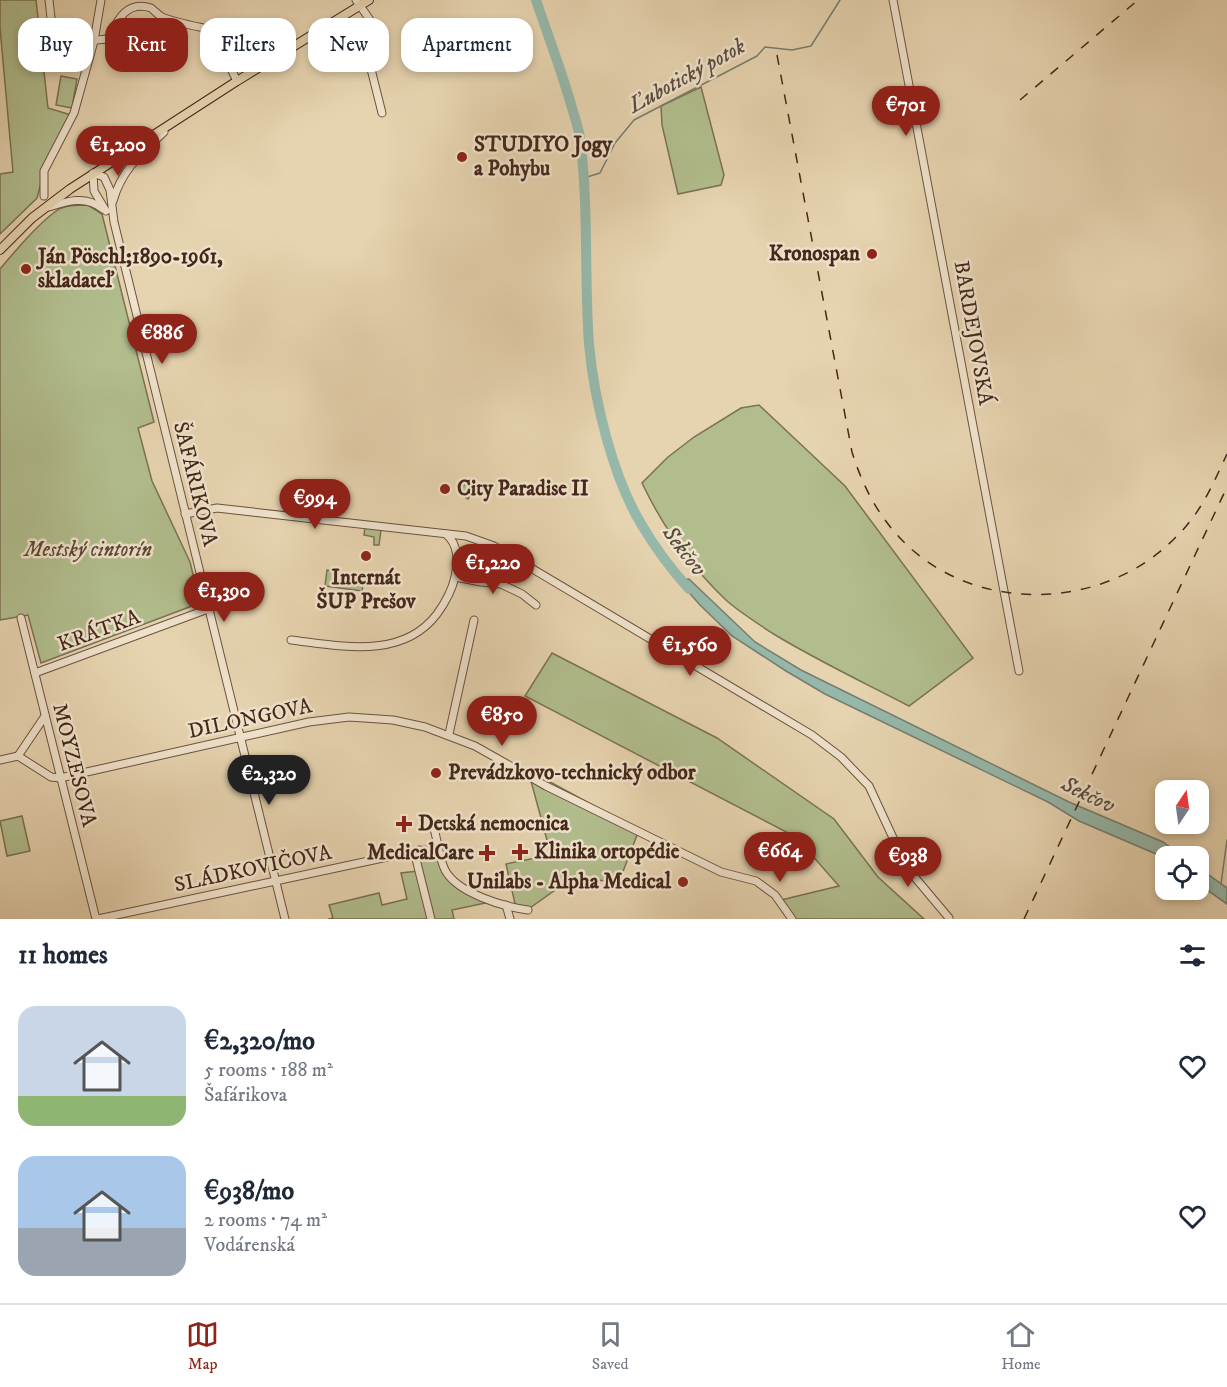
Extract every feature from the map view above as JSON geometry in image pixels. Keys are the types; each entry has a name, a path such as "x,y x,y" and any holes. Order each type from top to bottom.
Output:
{"main road":[{"path":"0,250 42,209 93,173 358,3 369,0"}],"street":[{"path":"49,0 52,30 56,41 62,43 108,39 121,13 129,6 140,4 152,9 162,17 218,31 237,81"},
{"path":"44,196 44,171 74,113 94,41 101,0"},
{"name":"BARDEJOVSKÁ","path":"893,0 1019,671"},
{"path":"358,3 382,37 371,69 382,113"},
{"path":"113,204 118,184 128,167 172,123"},
{"path":"93,173 94,190 114,222"},
{"name":"ŠAFÁRIKOVA","path":"93,173 104,177 113,204 114,222 285,919"},
{"path":"42,209 73,200 87,201 106,211"},
{"path":"185,514 217,508 466,536 494,546 812,735 841,757 869,786 907,868 949,918"},
{"path":"291,640 339,645 393,645 407,640 428,626 450,592 455,577 457,550 451,538 444,533"},
{"path":"455,577 501,584 522,594 536,605"},
{"name":"KRÁTKA","path":"35,673 208,609"},
{"name":"MOYZESOVA","path":"21,618 97,919"},
{"path":"449,734 474,620"},
{"path":"0,760 18,756 45,716"},
{"name":"DILONGOVA","path":"60,778 309,722 350,717 393,720 449,734 555,791 721,872 756,881 775,895 792,919"},
{"path":"18,756 51,777 60,778"},
{"path":"434,829 436,846 445,870 454,881 466,890 506,905 528,910"},
{"name":"SLÁDKOVIČOVA","path":"97,919 417,851 431,919"},
{"path":"506,905 510,919"}],"green space":[{"path":"0,0 36,0 38,18 18,18 18,72 44,72 48,108 71,115 48,157 37,198 0,234 0,174 13,172 0,28"},
{"path":"61,76 77,79 72,108 56,105"},
{"path":"701,87 724,175 721,185 678,194 662,125 661,106"},
{"name":"Mestský cintorín","path":"88,205 102,214 154,422 138,428 152,481 190,562 200,603 41,663 28,615 0,620 0,269 19,246 56,211 67,206"},
{"path":"759,405 845,486 973,658 909,706 789,643 727,601 701,574 679,546 642,483 668,457 694,437 741,408"},
{"path":"468,480 477,487 468,499 458,493"},
{"path":"365,527 381,530 379,545 374,545 374,537 364,535"},
{"path":"327,570 364,576 362,591 325,586"},
{"path":"552,653 717,738 834,819 878,877 924,919 795,919 781,900 839,886 796,837 525,696"},
{"path":"528,770 639,830 617,882 587,879 561,886 527,910 516,908 506,864 551,855"},
{"path":"22,816 30,851 7,856 0,821"},
{"path":"439,846 453,881 495,901 452,910 454,919 328,919 333,918 329,905 379,893 382,905 407,899 401,873 418,871 414,851"}],"shaded area":[{"path":"689,579 755,642 801,670 1069,802 1168,846 1155,846 1155,854 1079,821 1048,802 825,694 732,636 678,580"},
{"path":"1209,875 1227,888 1227,904 1209,891"}],"waterway":[{"name":"Sekčov","path":"536,0 564,81 579,135 583,165 589,344 600,414 614,463 632,508 670,567 689,589"},
{"name":"Ľubotický potok","path":"584,178 600,173 615,143 634,120 757,56 765,47 792,50 811,46 840,0"},
{"path":"1221,884 1227,840"}],"tunnel":[{"path":"423,849 433,847"}],"railway":[{"path":"1020,100 1138,0"},
{"path":"777,55 852,452 863,482 878,510 897,535 921,557 951,575 983,588 1017,594 1051,594 1085,588 1118,577 1148,560 1184,529 1199,509 1227,454"},
{"path":"1024,919 1227,487"}],"place":[{"name":"STUDIYO Jogy a Pohybu","path":"462,157"},
{"name":"Kronospan","path":"872,254"},
{"name":"Ján Pöschl;1890-1961, skladateľ","path":"26,269"},
{"name":"City Paradise II","path":"445,489"},
{"name":"Internát ŠUP Prešov","path":"366,556"},
{"name":"Prevádzkovo‑technický odbor","path":"436,773"},
{"name":"Detská nemocnica","path":"404,824"},
{"name":"Klinika ortopédie","path":"520,852"},
{"name":"MedicalCare","path":"487,853"},
{"name":"Unilabs - Alpha Medical","path":"683,882"}]}
